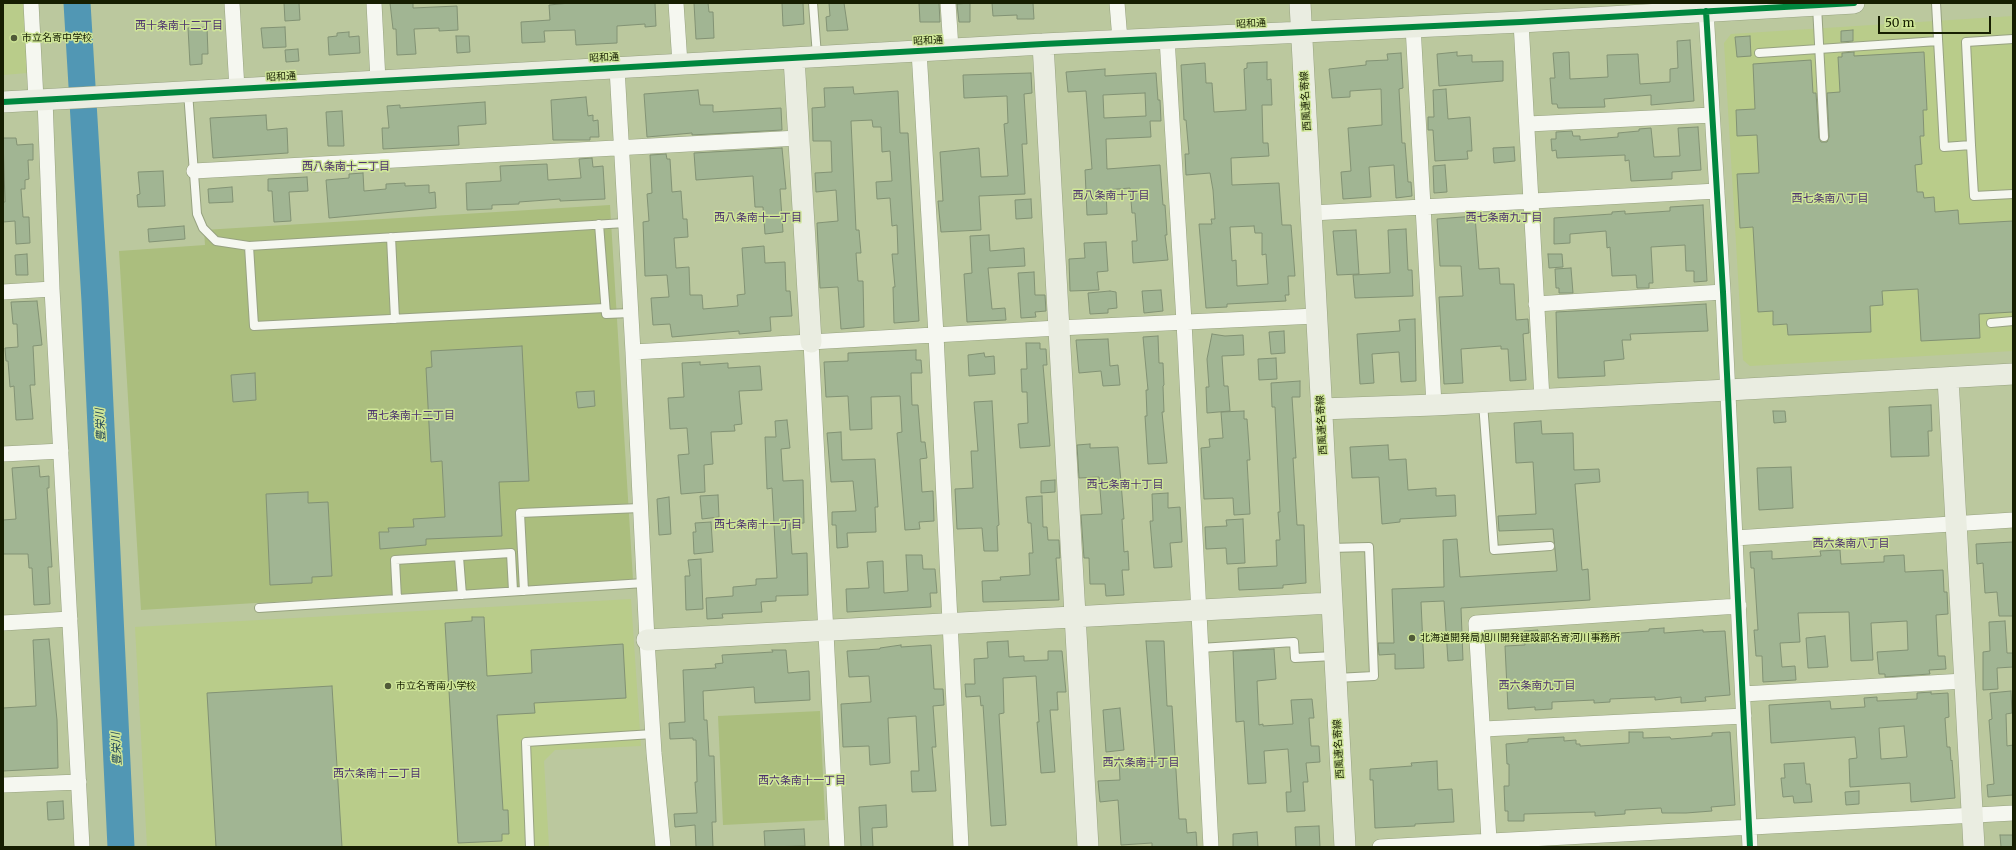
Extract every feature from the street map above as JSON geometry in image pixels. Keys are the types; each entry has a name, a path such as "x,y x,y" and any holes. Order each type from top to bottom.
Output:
{"street":[{"path":"30,3 46,100 52,289 82,847"},
{"path":"232,3 237,89"},
{"path":"374,3 378,81"},
{"path":"676,3 680,64"},
{"path":"948,3 951,49"},
{"path":"1117,3 1120,40"},
{"name":"西風連名寄線","path":"1300,3 1345,847"},
{"name":"昭和通","path":"3,102 1043,44 1521,22 1620,9 1706,10 1854,3"},
{"path":"1706,10 1723,292 1750,847"},
{"path":"1521,22 1528,124 1542,399"},
{"path":"1413,26 1434,405"},
{"path":"1167,38 1184,322 1211,847"},
{"path":"1043,44 1088,847"},
{"path":"919,51 936,335 961,847"},
{"path":"794,58 811,342 837,847"},
{"path":"616,68 631,313 647,640 653,734 663,847"},
{"path":"1528,124 1712,114"},
{"path":"194,171 621,149 798,138"},
{"path":"1312,213 1717,191"},
{"path":"3,292 52,289"},
{"path":"1536,304 1723,292"},
{"path":"633,352 1058,328 1316,316"},
{"path":"1321,408 1434,405 2013,374"},
{"path":"1948,378 1974,847"},
{"path":"3,454 61,451"},
{"path":"1735,538 2013,520"},
{"path":"647,640 1331,603"},
{"path":"1489,840 1484,729 1476,623 1739,606"},
{"path":"3,623 70,620"},
{"path":"1743,694 1964,681"},
{"path":"1484,729 1744,716"},
{"path":"3,785 79,782"},
{"path":"1380,847 1464,844 1489,840 2013,813"}],"lane":[{"path":"813,3 817,57"},
{"path":"1936,3 1944,147 1971,145"},
{"path":"1817,5 1824,137"},
{"path":"2013,40 1966,42 1974,196 2013,194"},
{"path":"1760,53 1938,41"},
{"path":"188,92 197,214 203,228 216,241 249,246 625,223"},
{"path":"599,224 606,314 631,313"},
{"path":"391,237 395,319"},
{"path":"249,246 254,326 605,308"},
{"path":"1991,323 2013,321"},
{"path":"1483,402 1494,550 1550,546"},
{"path":"524,591 520,513 640,508"},
{"path":"1328,548 1369,547 1374,676 1336,678"},
{"path":"397,599 395,560 511,553 513,591"},
{"path":"459,557 462,595"},
{"path":"259,608 644,583"},
{"path":"1200,648 1294,642 1295,658 1334,656"},
{"path":"530,847 526,742 653,734"}],"shaded area":[{"name":"市立名寄中学校","path":"3,3 24,3 28,73 3,75"},
{"path":"2013,16 2013,351 1750,366 1743,360 1724,43 1731,34"},
{"path":"610,205 633,580 141,610 119,251 205,245 204,230"},
{"name":"市立名寄南小学校","path":"631,599 641,746 555,750 544,761 549,847 147,847 135,627"},
{"path":"820,711 825,820 723,825 718,716"}],"building":[{"path":"284,3 299,3 300,20 285,21"},
{"path":"390,3 413,3 413,8 457,6 458,30 439,31 439,28 414,29 416,54 397,55 396,29 393,29"},
{"path":"570,3 655,3 656,26 645,27 645,24 617,26 617,43 576,45 575,30 544,31 545,42 522,43 521,22 550,20 549,5"},
{"path":"694,3 708,3 709,12 713,12 714,38 696,39"},
{"path":"782,3 803,3 804,24 783,26"},
{"path":"829,3 844,3 848,30 827,31 826,17 830,16"},
{"path":"919,3 939,3 940,22 920,22"},
{"path":"970,3 970,22 959,22 957,4"},
{"path":"992,3 1033,3 1034,19 1017,19 1017,15 993,16"},
{"path":"207,27 208,54 202,54 202,64 190,65 188,28"},
{"path":"285,27 286,47 263,48 261,28"},
{"path":"1853,30 1853,41 1841,42 1841,31"},
{"path":"349,32 349,37 359,36 360,53 329,55 328,37 337,36 337,33"},
{"path":"456,36 469,36 470,52 457,53"},
{"path":"1750,36 1751,56 1737,57 1735,37"},
{"path":"1690,40 1694,101 1651,105 1651,95 1604,99 1605,107 1558,108 1557,104 1552,104 1550,78 1555,78 1553,53 1569,52 1570,79 1608,77 1607,55 1638,54 1640,84 1670,82 1670,69 1678,68 1677,41"},
{"path":"298,49 299,61 286,62 285,50"},
{"path":"1457,52 1457,56 1472,55 1472,62 1503,61 1503,81 1439,86 1437,54"},
{"path":"1854,52 1854,56 1924,52 1927,110 1923,110 1924,136 1920,136 1922,164 1915,165 1917,192 1923,192 1924,198 1934,197 1935,212 1958,210 1959,224 2013,221 2013,312 1979,314 1980,338 1921,341 1918,289 1882,291 1883,305 1870,306 1871,332 1788,335 1787,324 1773,325 1773,311 1758,312 1753,227 1740,228 1737,174 1759,173 1757,135 1737,136 1736,110 1755,109 1753,64 1811,60 1813,93 1816,93 1819,138 1821,142 1827,142 1829,137 1827,93 1840,92 1838,57 1842,57 1842,53"},
{"path":"1401,53 1403,88 1399,89 1402,143 1405,143 1408,182 1411,182 1412,196 1396,198 1394,165 1369,167 1371,197 1343,199 1341,172 1351,171 1348,128 1382,125 1381,89 1350,91 1350,97 1332,98 1329,69 1366,65 1366,61 1388,60 1387,54"},
{"path":"1267,62 1267,80 1271,79 1272,105 1262,105 1263,143 1268,143 1269,156 1231,158 1232,185 1279,183 1282,225 1291,225 1295,276 1288,276 1289,295 1285,295 1286,301 1227,304 1227,307 1206,308 1199,224 1212,224 1211,219 1215,219 1213,190 1210,173 1186,175 1185,154 1189,154 1186,120 1184,120 1181,65 1205,63 1206,83 1212,83 1214,112 1246,110 1244,69 1247,68 1247,63","holes":["1254,226 1255,233 1262,233 1262,255 1266,254 1268,284 1237,286 1236,260 1232,261 1230,227"]},
{"path":"1105,69 1105,76 1156,73 1161,121 1150,121 1151,137 1106,139 1107,169 1160,165 1163,205 1165,205 1167,235 1165,235 1168,260 1133,263 1132,241 1137,241 1135,213 1132,213 1130,188 1106,190 1107,214 1087,215 1085,170 1092,169 1086,91 1068,92 1066,72","holes":["1145,93 1146,116 1104,118 1103,95"]},
{"path":"1031,73 1032,93 1024,94 1027,144 1022,144 1025,194 979,196 981,230 941,232 938,201 943,201 940,152 979,148 981,177 1008,176 1004,124 1008,123 1007,96 964,98 963,75"},
{"path":"853,87 854,94 898,91 900,133 908,133 919,321 894,323 893,287 895,287 892,254 898,254 897,225 892,226 890,198 877,199 876,182 892,181 890,151 882,152 881,127 873,127 872,120 851,121 856,230 859,230 861,253 856,253 858,281 863,281 864,327 841,329 838,287 820,288 817,223 838,221 836,190 816,192 815,173 832,172 831,141 813,141 812,108 825,107 824,88"},
{"path":"1446,89 1448,119 1470,117 1472,151 1467,151 1468,159 1435,161 1433,130 1428,130 1428,117 1434,117 1433,90"},
{"path":"698,90 700,105 713,105 713,112 781,108 782,130 692,135 692,133 647,137 644,94"},
{"path":"586,97 588,116 593,115 593,121 598,120 599,137 590,137 590,140 553,140 551,100"},
{"path":"485,102 486,124 458,126 459,145 383,149 382,128 389,128 387,106 400,105 400,108"},
{"path":"342,111 344,146 328,146 326,112"},
{"path":"266,115 267,130 287,128 288,153 213,158 210,118"},
{"path":"1698,127 1701,170 1672,172 1672,179 1631,181 1629,160 1625,161 1625,155 1557,158 1556,150 1552,151 1551,139 1556,139 1556,132 1572,131 1573,136 1580,136 1580,140 1618,137 1618,133 1651,128 1654,157 1680,156 1678,128"},
{"path":"3,138 16,138 17,145 33,144 33,160 28,160 29,179 25,180 25,189 21,189 23,217 29,217 30,243 16,244 15,221 3,222 3,202 5,202"},
{"path":"1514,147 1515,161 1494,163 1493,148"},
{"path":"782,148 786,189 780,189 783,232 765,234 763,207 755,207 753,176 696,180 694,153"},
{"path":"666,154 667,159 670,159 672,192 681,191 683,219 687,219 688,237 674,238 676,268 689,267 690,295 702,295 703,309 738,306 737,295 745,294 742,248 764,246 765,263 785,262 786,291 790,291 792,316 770,317 771,331 739,334 739,331 672,337 670,324 653,325 651,298 669,297 667,275 645,276 643,222 649,221 647,194 652,193 650,155"},
{"path":"592,158 593,167 603,166 605,199 560,201 560,199 519,202 519,204 492,205 492,209 467,210 466,183 501,181 500,166 547,164 548,180 581,178 579,159"},
{"path":"1445,165 1447,192 1434,193 1433,166"},
{"path":"163,171 165,206 138,207 137,195 140,194 138,172"},
{"path":"363,173 364,191 386,189 386,184 405,183 405,186 429,185 429,193 435,192 436,208 329,218 326,180 349,178 349,174"},
{"path":"307,177 308,191 289,192 291,221 274,222 272,191 268,191 268,179"},
{"path":"232,187 233,202 209,203 208,189"},
{"path":"1031,199 1032,218 1016,219 1015,200"},
{"path":"1703,205 1707,281 1694,282 1694,271 1686,271 1685,245 1651,247 1653,283 1649,283 1649,288 1637,288 1636,275 1612,276 1610,247 1607,248 1606,231 1570,234 1570,243 1554,244 1554,218 1612,214 1612,212 1625,211 1625,214 1670,211 1670,207"},
{"path":"1475,216 1479,269 1499,268 1500,284 1514,284 1516,320 1528,319 1529,333 1523,334 1526,380 1510,381 1508,349 1501,349 1501,346 1461,349 1463,383 1444,384 1439,297 1463,296 1461,266 1440,266 1437,219"},
{"path":"184,226 185,239 149,242 148,229"},
{"path":"1406,229 1408,270 1412,270 1413,296 1355,298 1353,275 1390,273 1388,230"},
{"path":"1356,230 1359,274 1337,275 1333,231"},
{"path":"989,235 990,251 1024,248 1025,266 988,268 992,309 1005,308 1006,320 967,322 964,274 972,273 970,236"},
{"path":"1106,242 1108,271 1097,272 1099,290 1070,291 1069,259 1085,258 1084,243"},
{"path":"27,254 28,275 16,275 15,255"},
{"path":"1548,254 1562,254 1563,267 1549,268"},
{"path":"1571,268 1573,293 1559,293 1559,288 1556,288 1555,269"},
{"path":"1034,272 1035,295 1045,295 1046,311 1035,312 1036,317 1021,318 1018,273"},
{"path":"1161,290 1163,311 1144,313 1142,291"},
{"path":"1110,291 1116,292 1117,308 1108,309 1108,313 1090,314 1088,293"},
{"path":"37,301 42,345 33,346 35,385 30,385 33,419 16,420 14,386 10,387 8,361 6,361 5,348 18,347 17,324 13,324 11,302"},
{"path":"1706,304 1708,331 1630,334 1631,340 1622,340 1624,359 1604,361 1605,376 1558,378 1556,312"},
{"path":"1415,319 1416,381 1401,382 1399,352 1372,354 1374,383 1360,384 1357,334 1400,331 1399,320"},
{"path":"1284,331 1285,353 1271,354 1269,332"},
{"path":"1212,334 1225,336 1243,335 1244,355 1222,356 1224,386 1228,386 1230,411 1207,413 1206,387 1209,387 1207,359"},
{"path":"1158,336 1159,363 1163,363 1164,412 1162,412 1167,463 1148,464 1145,416 1147,416 1146,390 1148,390 1143,337"},
{"path":"1108,339 1110,366 1118,365 1120,385 1103,386 1101,371 1079,373 1076,340"},
{"path":"1026,343 1040,343 1040,349 1046,349 1047,365 1043,365 1050,446 1020,448 1018,424 1028,423 1027,392 1022,392 1021,369 1027,369"},
{"path":"522,346 529,481 499,482 502,536 426,539 426,545 380,549 379,532 389,532 388,528 414,527 413,519 445,517 442,461 431,462 426,368 432,367 431,351"},
{"path":"916,350 916,360 921,360 922,373 911,373 912,405 918,405 921,442 925,442 927,458 920,459 922,492 933,491 934,521 919,522 920,529 905,530 897,433 902,432 900,396 871,397 872,429 850,430 848,396 826,397 824,362 848,361 848,353"},
{"path":"984,353 985,357 994,356 995,374 969,376 968,355"},
{"path":"1276,358 1277,379 1259,380 1258,359"},
{"path":"700,362 700,365 728,363 728,368 760,366 762,390 739,391 742,424 734,425 735,431 711,432 713,464 704,465 705,492 681,494 678,455 689,454 687,428 670,429 668,398 684,397 682,363"},
{"path":"255,373 256,400 233,402 231,375"},
{"path":"1300,381 1300,397 1292,397 1296,458 1293,458 1297,525 1304,525 1306,583 1283,585 1283,588 1239,590 1238,568 1277,566 1276,540 1280,540 1278,512 1280,512 1275,407 1272,407 1271,383"},
{"path":"594,391 595,406 578,408 576,392"},
{"path":"992,401 999,525 997,526 998,551 984,551 982,528 957,529 955,489 973,488 971,451 978,451 974,402"},
{"path":"1931,405 1932,431 1928,431 1929,456 1891,457 1889,407"},
{"path":"1244,411 1244,419 1247,419 1250,460 1247,460 1250,514 1234,515 1233,498 1204,499 1201,448 1210,447 1209,439 1223,438 1221,412"},
{"path":"1773,411 1785,411 1786,422 1774,423"},
{"path":"787,420 790,448 781,449 783,481 803,480 804,523 790,524 792,554 807,553 808,595 776,596 776,601 761,602 762,612 722,614 723,618 707,619 706,598 733,596 733,587 756,585 756,579 777,578 772,488 767,489 765,437 776,437 775,421"},
{"path":"1541,421 1542,434 1573,433 1574,470 1599,469 1600,482 1575,484 1582,570 1588,569 1590,600 1461,608 1463,660 1448,661 1444,601 1421,602 1424,668 1395,669 1395,654 1379,655 1378,643 1394,643 1392,589 1444,587 1443,540 1457,539 1460,577 1557,571 1553,529 1499,531 1498,516 1536,514 1533,462 1516,463 1514,423"},
{"path":"841,432 842,460 875,459 878,507 875,507 876,532 847,533 848,547 837,548 836,525 832,525 832,512 856,511 853,481 831,482 827,433"},
{"path":"1090,444 1090,448 1118,447 1124,519 1122,519 1124,552 1128,551 1129,570 1122,570 1124,595 1106,596 1105,584 1090,584 1089,558 1084,558 1081,515 1102,514 1099,477 1079,478 1077,445"},
{"path":"1388,445 1389,460 1406,459 1408,490 1436,488 1436,496 1455,495 1456,516 1400,519 1400,522 1382,524 1379,477 1352,478 1350,447"},
{"path":"39,466 40,477 49,476 49,488 47,488 52,567 48,567 50,604 34,605 32,568 29,568 28,554 3,554 3,520 16,519 12,468"},
{"path":"1791,467 1793,508 1759,510 1757,468"},
{"path":"1055,480 1055,492 1041,493 1041,481"},
{"path":"308,492 308,503 328,502 332,576 312,577 312,583 270,585 266,494"},
{"path":"1168,493 1168,508 1180,507 1182,542 1170,543 1172,567 1154,568 1150,521 1153,521 1152,494"},
{"path":"718,495 719,517 702,519 700,496"},
{"path":"1042,496 1043,527 1047,527 1048,540 1059,540 1060,558 1056,558 1059,600 983,602 982,581 1001,580 1000,577 1030,575 1029,553 1033,553 1031,523 1028,523 1026,497"},
{"path":"669,497 671,534 659,535 657,499"},
{"path":"1243,519 1245,563 1227,564 1226,548 1206,549 1205,527 1227,526 1226,520"},
{"path":"711,522 713,552 694,554 693,532 696,532 695,523"},
{"path":"2013,542 2013,616 1999,616 1997,592 1985,593 1983,563 1977,564 1976,544"},
{"path":"1840,550 1841,564 1884,562 1884,556 1904,555 1905,572 1943,570 1944,592 1947,592 1948,614 1936,615 1938,656 1945,656 1946,669 1929,670 1930,674 1885,677 1885,674 1879,674 1877,652 1908,650 1907,621 1871,623 1873,660 1851,661 1849,612 1798,613 1800,642 1780,643 1782,667 1795,666 1796,680 1763,682 1762,656 1756,656 1754,630 1758,630 1754,568 1751,568 1750,552 1772,551 1772,559 1821,556 1820,551"},
{"path":"906,555 922,555 923,569 935,569 937,593 930,593 931,607 847,612 846,589 869,588 867,562 883,561 884,593 908,591"},
{"path":"701,559 703,609 686,610 685,576 690,576 688,560"},
{"path":"472,617 484,617 487,676 532,673 531,650 623,644 626,698 534,703 535,713 497,715 503,810 508,810 509,834 502,834 502,841 458,843 445,623 472,621"},
{"path":"2005,621 2007,653 2013,653 2013,667 1997,668 1998,689 1983,690 1983,652 1990,651 1989,622"},
{"path":"1664,628 1664,633 1703,630 1703,632 1725,631 1730,695 1705,697 1706,701 1681,703 1681,697 1655,700 1655,697 1610,699 1610,702 1594,703 1594,700 1552,702 1552,709 1535,710 1535,707 1508,709 1505,646 1525,645 1524,631 1538,630 1538,636 1607,631 1607,634 1649,631 1649,629"},
{"path":"1825,636 1828,667 1808,668 1806,638"},
{"path":"49,639 57,720 58,768 3,771 3,708 36,706 33,640"},
{"path":"1008,641 1009,657 1024,656 1024,661 1048,660 1048,651 1062,651 1066,692 1057,692 1058,710 1050,710 1055,772 1041,773 1037,722 1039,722 1036,676 1003,678 1004,713 999,714 1006,825 991,826 983,705 981,706 980,696 966,697 965,684 975,684 974,659 988,658 987,642"},
{"path":"1146,641 1164,641 1167,706 1172,706 1179,819 1186,819 1187,833 1196,832 1197,847 1152,847 1152,843 1121,845 1118,800 1100,802 1098,781 1120,780 1119,760 1155,758"},
{"path":"901,645 901,647 931,645 934,689 943,689 944,705 933,706 936,747 932,747 936,791 912,792 911,771 919,771 916,716 888,718 890,763 870,765 869,746 843,747 841,704 871,702 869,676 849,677 847,651 880,649"},
{"path":"1274,649 1276,679 1257,681 1259,725 1293,724 1291,700 1312,699 1314,718 1309,718 1311,746 1319,746 1320,762 1306,763 1308,782 1303,782 1305,811 1287,812 1286,792 1291,792 1288,749 1264,751 1266,783 1248,784 1244,721 1236,722 1233,651"},
{"path":"772,650 786,650 788,673 809,671 810,700 755,703 754,687 703,691 704,720 707,720 709,756 714,756 716,822 712,822 713,847 696,847 695,825 675,827 674,814 697,813 695,782 697,782 696,740 693,740 693,738 670,739 669,723 685,722 683,670 716,668 715,664 723,663 722,655 773,652"},
{"path":"332,686 342,847 216,847 207,693"},
{"path":"2011,691 2012,713 2006,714 2007,746 2013,745 2013,795 1988,797 1987,785 1994,784 1989,720 1992,719 1990,693"},
{"path":"1917,693 1948,693 1949,717 1945,718 1947,747 1950,747 1951,761 1952,760 1955,798 1911,802 1910,783 1850,787 1849,759 1857,758 1855,737 1771,743 1769,705 1830,701 1831,709 1865,707 1864,698 1877,697 1877,701 1917,699","holes":["1904,726 1907,757 1881,759 1879,728"]},
{"path":"1120,708 1124,750 1106,752 1103,710"},
{"path":"1629,732 1643,732 1643,738 1670,737 1671,739 1712,736 1712,733 1730,732 1735,805 1711,807 1712,811 1686,813 1662,813 1661,808 1625,810 1625,814 1595,816 1595,812 1524,814 1524,821 1508,821 1508,811 1505,811 1504,786 1509,786 1509,764 1507,764 1506,744 1528,742 1528,739 1564,737 1564,741 1576,740 1576,744 1580,744 1580,746 1629,743"},
{"path":"1437,761 1438,790 1452,789 1454,822 1375,828 1373,780 1370,780 1370,769 1412,766 1411,763"},
{"path":"1804,763 1806,784 1810,784 1812,802 1794,803 1793,796 1783,797 1781,778 1785,778 1784,764"},
{"path":"1859,791 1859,804 1846,805 1845,792"},
{"path":"63,801 64,819 48,820 47,802"},
{"path":"886,805 887,827 872,828 873,847 861,847 859,807"},
{"path":"1319,826 1320,847 1296,847 1295,827"},
{"path":"804,829 805,846 765,847 764,831"},
{"path":"1257,832 1258,847 1233,847 1233,834"},
{"path":"2000,835 2013,835 2013,847 2001,847"}],"waterway":[{"name":"豊栄川","path":"77,3 95,301 121,847"}],"cycle path":[{"path":"3,102 1043,44 1521,22 1854,3"},
{"path":"1706,11 1723,292 1750,847"}],"place":[{"name":"市立名寄中学校","path":"14,38"},
{"name":"北海道開発局旭川開発建設部名寄河川事務所","path":"1412,638"},
{"name":"市立名寄南小学校","path":"388,686"}],"district":[{"name":"西十条南十二丁目","path":"179,26"},
{"name":"西八条南十二丁目","path":"346,167"},
{"name":"西八条南十丁目","path":"1111,196"},
{"name":"西七条南八丁目","path":"1830,199"},
{"name":"西八条南十一丁目","path":"758,218"},
{"name":"西七条南九丁目","path":"1504,218"},
{"name":"西七条南十二丁目","path":"411,416"},
{"name":"西七条南十丁目","path":"1125,485"},
{"name":"西七条南十一丁目","path":"758,525"},
{"name":"西六条南八丁目","path":"1851,544"},
{"name":"西六条南九丁目","path":"1537,686"},
{"name":"西六条南十丁目","path":"1141,763"},
{"name":"西六条南十二丁目","path":"377,774"},
{"name":"西六条南十一丁目","path":"802,781"}]}
